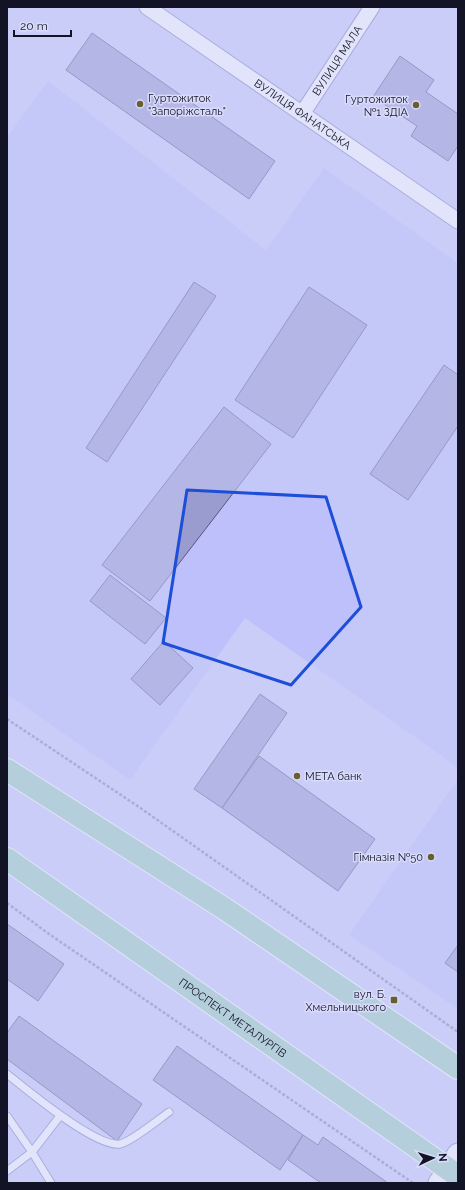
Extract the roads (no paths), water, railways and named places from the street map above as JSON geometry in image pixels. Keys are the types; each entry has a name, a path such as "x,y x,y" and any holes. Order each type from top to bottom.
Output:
{"main road":[{"path":"7,770 225,909 458,1068"},
{"name":"ПРОСПЕКТ МЕТАЛУРГІВ","path":"7,859 451,1171"}],"street":[{"name":"ВУЛИЦЯ ФАНАТСЬКА","path":"147,7 458,221"},
{"name":"ВУЛИЦЯ МАЛА","path":"302,114 372,7"}],"lane":[{"path":"7,1074 60,1116 110,1144 121,1144 169,1112"},
{"path":"7,1116 51,1183"},
{"path":"7,1171 32,1152 60,1116"}],"place":[{"name":"Гуртожиток \"Запоріжсталь\"","path":"140,104"},
{"name":"Гуртожиток №1 ЗДІА","path":"416,105"},
{"name":"МЕТА банк","path":"297,776"},
{"name":"Гімназія №50","path":"431,857"},
{"name":"вул. Б. Хмельницького","path":"394,1000"}]}
